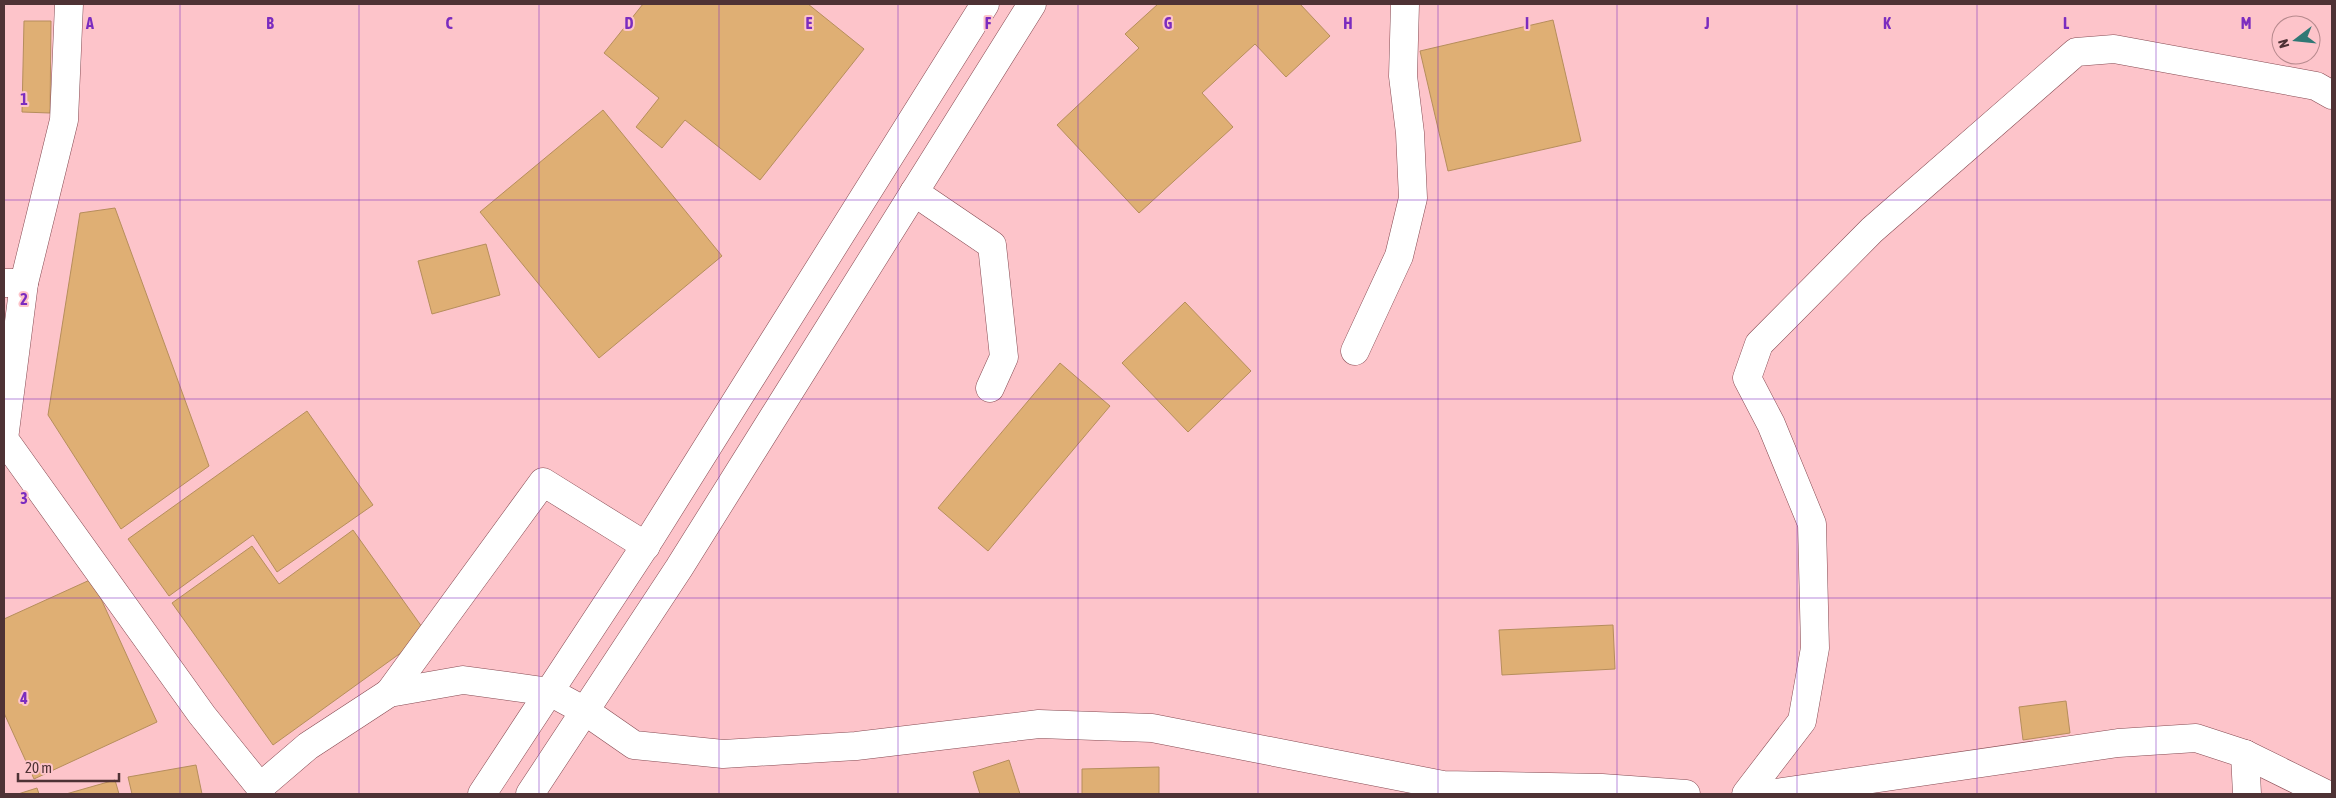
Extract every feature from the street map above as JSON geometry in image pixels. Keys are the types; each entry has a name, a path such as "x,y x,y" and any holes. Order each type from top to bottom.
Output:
{"main road":[{"path":"69,4 64,120 14,283 4,439 202,715 259,791 308,746 389,693 543,482 646,546"},
{"path":"482,794 646,546 985,4"},
{"path":"530,794 679,568 1032,4"},
{"path":"1355,351 1399,256 1413,198 1410,133 1403,76 1405,4"},
{"path":"1746,794 1802,721 1815,648 1812,524 1771,424 1748,378 1759,344 1872,230 2076,52 2114,49 2316,86 2332,94"},
{"path":"932,88 966,110"},
{"path":"914,192 992,245 1004,357 990,388"},
{"path":"389,693 463,680 550,692 585,711 634,745 723,754 856,746 1039,724 1152,728 1444,785 1602,788 1686,794"},
{"path":"1769,794 2118,743 2196,738 2245,754 2326,794"},
{"path":"2245,754 2247,794"}],"building":[{"path":"643,4 808,4 864,49 760,180 685,120 662,148 636,127 659,98 604,53"},
{"path":"1158,4 1300,4 1330,36 1286,77 1255,44 1202,93 1233,127 1139,213 1057,125 1139,48 1125,34"},
{"path":"1553,20 1581,141 1448,171 1420,51"},
{"path":"24,21 51,21 50,113 22,112"},
{"path":"603,110 722,256 599,358 480,212"},
{"path":"115,208 209,466 121,529 48,415 80,213"},
{"path":"486,244 500,295 432,314 418,261"},
{"path":"1185,302 1251,371 1188,432 1122,363"},
{"path":"1060,363 1110,406 988,551 938,508"},
{"path":"307,411 373,505 277,572 253,535 169,596 128,539"},
{"path":"353,530 427,634 273,745 172,603 252,546 279,584"},
{"path":"92,579 157,722 34,779 4,713 4,619"},
{"path":"1613,625 1615,669 1502,675 1499,630"},
{"path":"2066,701 2070,733 2023,740 2019,707"},
{"path":"1009,760 1020,794 980,794 973,772"},
{"path":"196,765 202,794 132,794 128,777"},
{"path":"1159,767 1159,794 1082,794 1082,769"},
{"path":"115,780 119,794 66,794"},
{"path":"37,788 39,794 18,794"}]}
